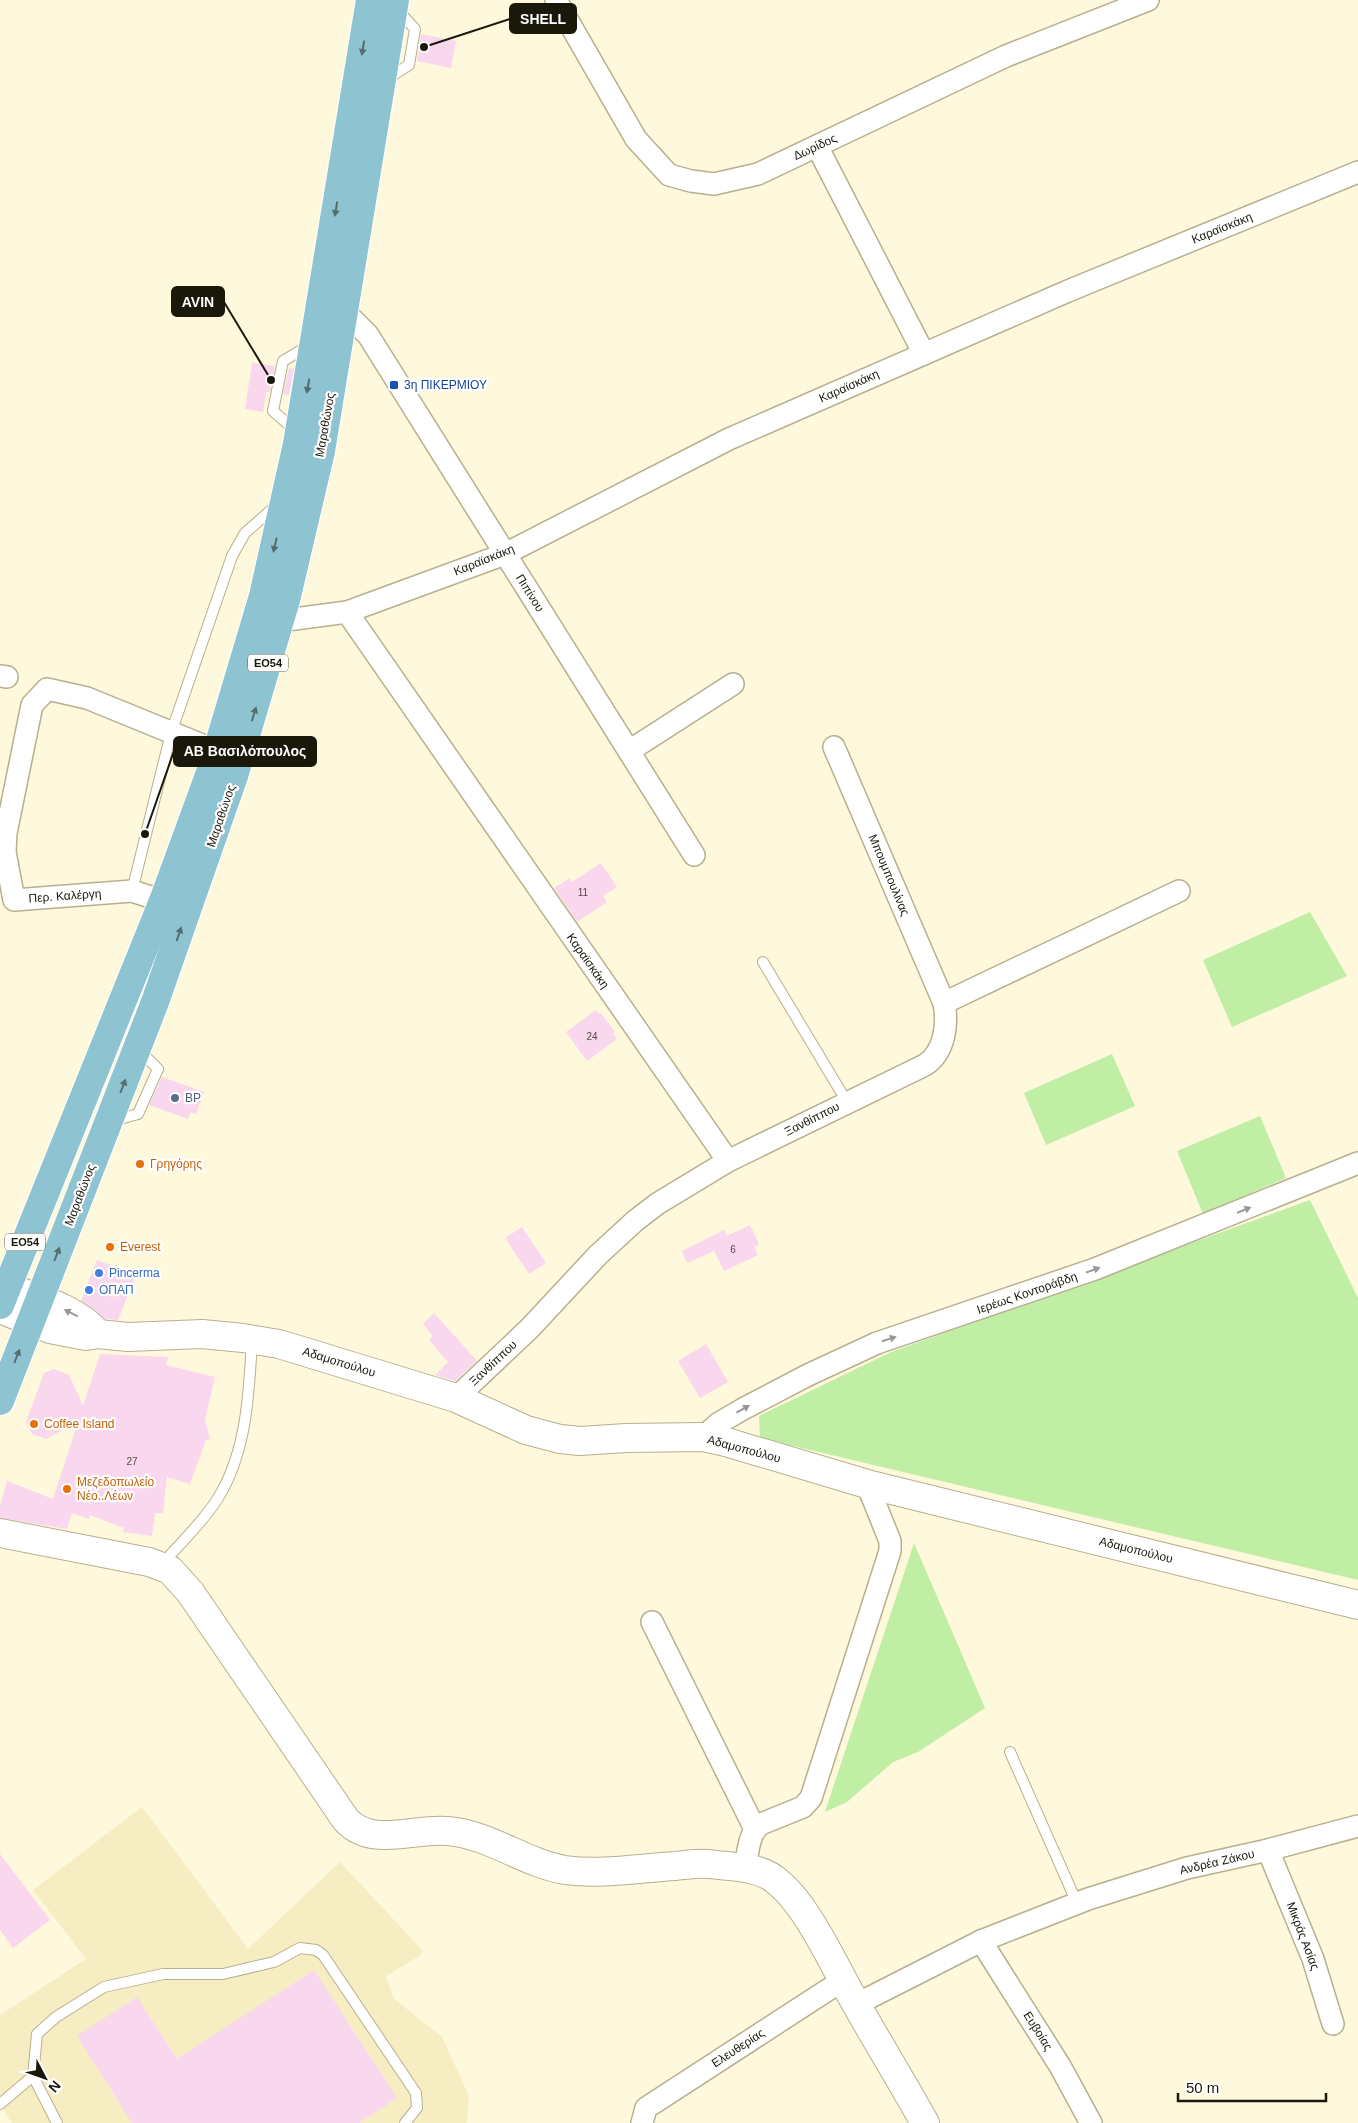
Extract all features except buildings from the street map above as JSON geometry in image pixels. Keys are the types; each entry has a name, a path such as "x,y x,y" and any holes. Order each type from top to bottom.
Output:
{"main road":[{"name":"Μαραθώνος","path":"1,1394 156,1002 234,776 280,621 312,493 344,312 382,83 386,2"},
{"name":"Μαραθώνος","path":"2,1300 163,901 217,751 262,596 286,497 315,342 386,2"}],"street":[{"name":"Δωρίδος","path":"556,0 636,139 669,174 691,181 714,184 758,174 1006,56 1148,0"},
{"path":"818,146 924,354"},
{"name":"Καραϊσκάκη","path":"280,621 347,612 505,554 729,439 1068,291 1358,172"},
{"name":"Πιπίνου","path":"344,312 368,335 694,855"},
{"name":"Καραϊσκάκη","path":"347,612 728,1161"},
{"path":"629,751 733,684"},
{"name":"Περ. Καλέργη","path":"163,901 132,891 7,901 5,852 6,833 32,705 47,689 87,698 171,733"},
{"path":"171,733 217,751"},
{"name":"Μπουμπουλίνας","path":"834,747 944,1003"},
{"path":"944,1003 1180,890"},
{"name":"Ξανθίππου","path":"456,1398 530,1328 598,1255 635,1221 680,1189 728,1161 932,1060 942,1046 946,1014 944,1003"},
{"name":"Ιερέως Κοντοράβδη","path":"703,1437 719,1423 743,1410 808,1375 877,1343 1095,1269 1358,1163"},
{"name":"Αδαμοπούλου","path":"2,1300 35,1310 79,1317 90,1324 98,1334 128,1337 202,1334 252,1339 296,1349 456,1398 526,1430 560,1439 580,1441 626,1438 703,1437 726,1442 867,1484 1356,1611"},
{"path":"745,1868 755,1829 760,1824 806,1805 814,1789 891,1548 867,1484"},
{"path":"0,1534 160,1566 170,1570 184,1584 338,1809 353,1827 361,1832 382,1836 432,1831 460,1833 489,1842 547,1866 573,1870 609,1870 706,1864 745,1868 768,1874 783,1886 803,1911 924,2123"},
{"path":"652,1622 755,1829"},
{"name":"Ανδρέα Ζάκου","path":"857,2004 981,1941 1076,1903 1187,1868 1268,1850 1358,1826"},
{"name":"Μικράς Ασίας","path":"1268,1850 1313,1958 1333,2024"},
{"name":"Ευβοίας","path":"981,1941 1060,2066 1091,2123"},
{"name":"Ελευθερίας","path":"642,2123 646,2108 843,1980"}],"lane":[{"path":"132,891 171,733 234,550 249,528 286,497"},
{"path":"763,962 847,1102"},
{"path":"160,1566 221,1494 239,1454 250,1388 252,1339"},
{"path":"1010,1752 1076,1903"},
{"path":"56,2123 33,2076 37,2034 56,2018 104,1987 163,1974 222,1974 274,1962 300,1948 316,1950 323,1955 416,2093 417,2108 405,2123"},
{"path":"0,2104 33,2076"}],"shaded area":[{"path":"142,1807 248,1949 340,1862 422,1950 421,1955 386,1976 394,1999 442,2037 469,2096 467,2123 12,2123 0,2105 0,2015 86,1959 33,1890"}],"green space":[{"path":"1310,912 1347,976 1232,1027 1203,960"},
{"path":"1112,1054 1135,1106 1046,1145 1024,1093"},
{"path":"1260,1116 1286,1178 1203,1214 1177,1151"},
{"path":"1310,1200 1358,1298 1358,1580 760,1438 759,1416 889,1353"},
{"path":"914,1543 985,1708 918,1752 893,1762 847,1802 825,1812"}],"place":[{"name":"SHELL","path":"424,47"},
{"name":"AVIN","path":"271,380"},
{"name":"3η ΠΙΚΕΡΜΙΟΥ","path":"394,385"},
{"name":"ΑΒ Βασιλόπουλος","path":"145,834"},
{"name":"BP","path":"175,1098"},
{"name":"Γρηγόρης","path":"140,1164"},
{"name":"Everest","path":"110,1247"},
{"name":"Pincerma","path":"99,1273"},
{"name":"ΟΠΑΠ","path":"89,1290"},
{"name":"Coffee Island","path":"34,1424"},
{"name":"Μεζεδοπωλείο Νέο..Λέων","path":"67,1489"}]}
